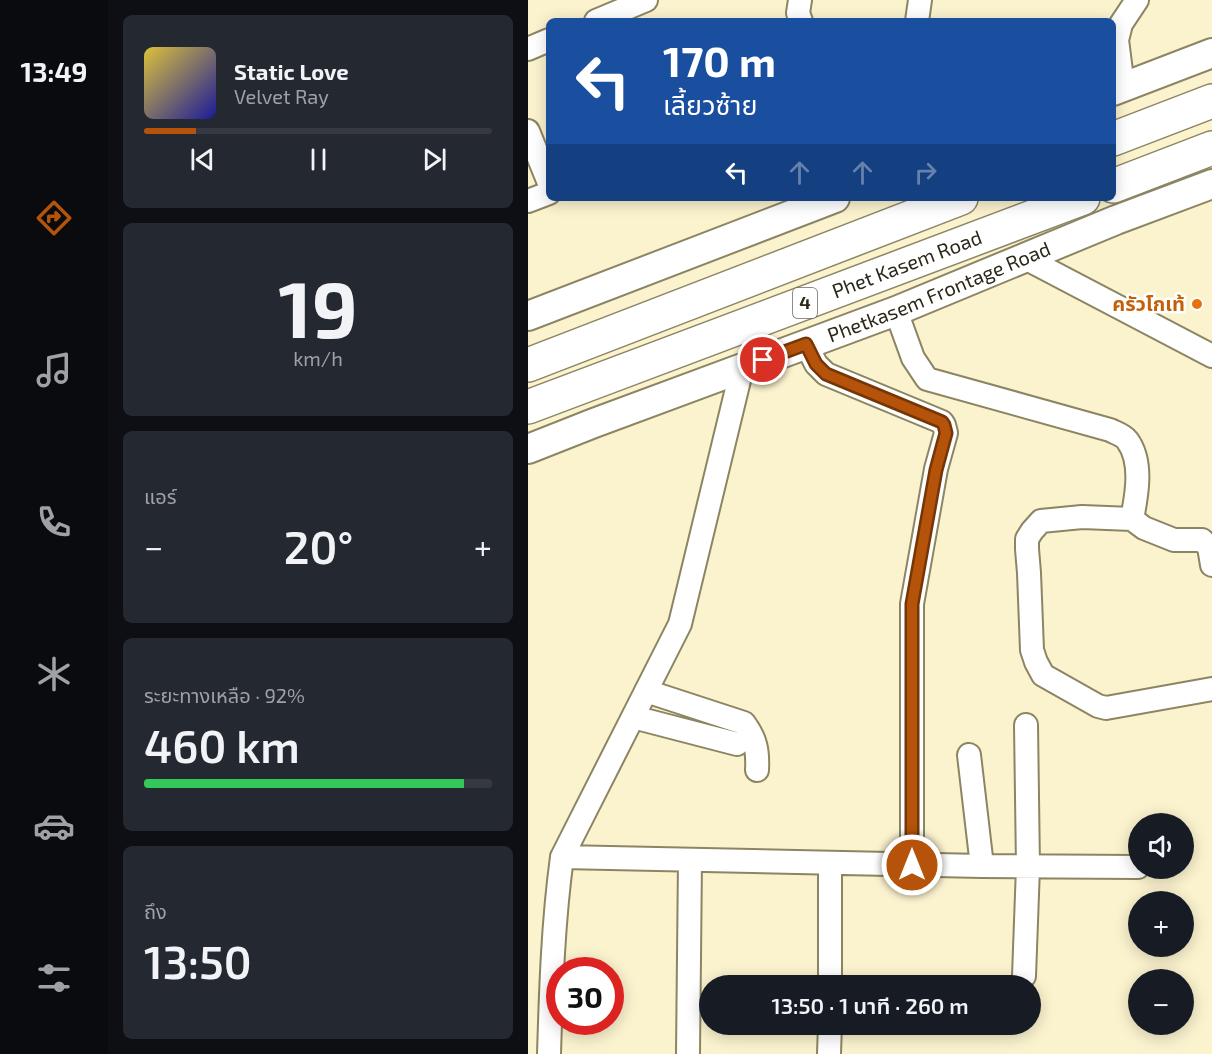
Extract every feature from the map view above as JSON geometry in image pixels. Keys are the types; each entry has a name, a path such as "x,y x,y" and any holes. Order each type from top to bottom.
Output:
{"highway":[{"path":"1116,139 1212,101"},
{"path":"1116,185 1212,148"},
{"name":"4","path":"528,365 953,201"},
{"name":"Phet Kasem Road","path":"528,407 1075,201"},
{"path":"528,346 598,325 615,331"}],"main road":[{"path":"1118,89 1212,53"},
{"name":"Phetkasem Frontage Road","path":"528,449 896,311 1212,183"},
{"path":"528,316 827,201"}],"street":[{"path":"620,16 645,0"},
{"path":"800,0 798,13 800,18"},
{"path":"917,18 921,0"},
{"path":"1116,38 1121,24 1137,0"},
{"path":"528,49 546,42"},
{"path":"1116,57 1118,89"},
{"path":"528,131 546,176"},
{"path":"528,201 546,194"},
{"path":"1025,258 1212,356"},
{"path":"896,311 913,358 927,379 1110,430 1126,438 1135,455 1137,497 1132,519"},
{"path":"806,344 816,364 826,374 942,422 946,431 936,470 912,604 912,865"},
{"path":"549,1054 553,946 562,857 680,624 742,368"},
{"path":"1212,565 1209,547 1202,540 1174,540 1144,528 1132,519 1082,517 1041,521 1027,539 1032,650 1043,675 1098,706 1107,708 1212,688"},
{"path":"646,691 744,723 751,732 756,745 757,770"},
{"path":"633,717 737,744"},
{"path":"1024,975 1028,867 1026,725"},
{"path":"969,755 982,866"},
{"path":"562,857 912,865 1128,867"},
{"path":"688,1054 690,860"},
{"path":"830,863 830,975"},
{"path":"830,1035 830,1054"}],"place":[{"name":"ครัวโกเท้","path":"1197,304"}],"route":[{"path":"763,360 806,344 816,364 826,374 942,422 946,431 936,470 912,604 912,865"}]}
